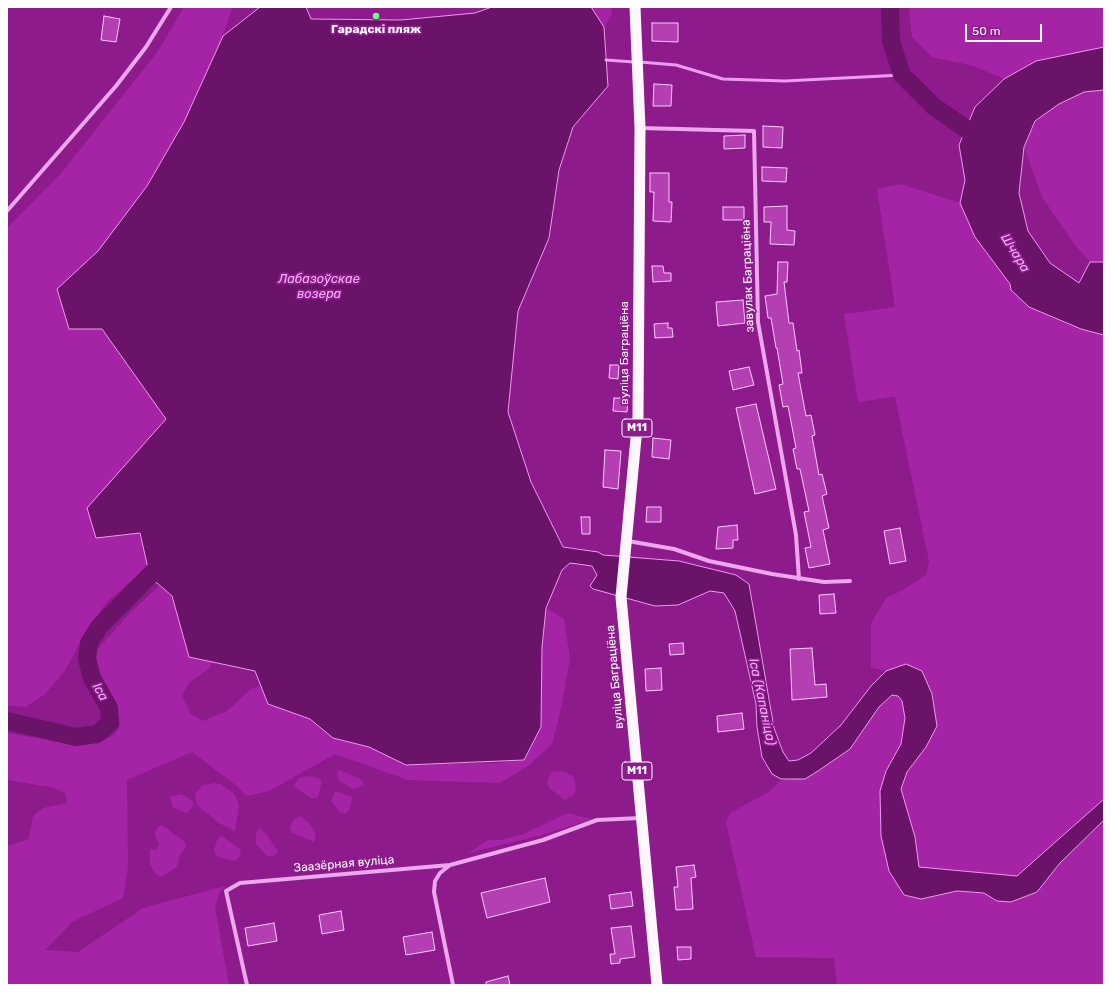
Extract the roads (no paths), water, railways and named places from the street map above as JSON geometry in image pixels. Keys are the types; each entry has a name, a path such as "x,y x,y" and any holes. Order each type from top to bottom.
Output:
{"highway":[{"name":"вуліца Баграціёна","path":"635,7 640,128 638,416 621,597 657,985"}],"street":[{"path":"7,211 116,86 146,47 171,7"},
{"name":"завулак Баграціёна","path":"640,128 754,132 758,322 796,535 799,579"},
{"path":"626,540 674,549 708,560 799,579 824,582 850,581"},
{"path":"452,985 434,892 435,881 440,873 450,865 543,840 598,820 641,818"},
{"name":"Заазёрная вуліца","path":"247,985 226,891 240,883 450,865"}],"water":[{"name":"Лабазоўскае возера","path":"260,7 306,7 311,19 401,20 475,13 492,7 591,7 604,27 608,86 573,127 559,170 549,238 518,311 508,412 531,482 563,547 598,552 603,555 679,561 736,575 749,584 774,728 783,752 789,761 798,760 811,753 841,725 871,686 886,671 906,664 922,671 932,694 937,726 926,747 907,772 901,789 915,837 919,867 1017,876 1104,799 1104,820 1060,863 1037,892 1011,902 997,901 984,893 957,891 921,899 904,895 889,871 881,836 880,791 886,771 901,744 905,718 902,701 898,696 892,695 879,707 850,749 818,771 805,779 781,779 772,774 762,757 757,727 756,704 735,611 724,593 710,591 678,605 655,606 593,589 590,586 597,575 592,566 570,563 562,570 546,608 542,647 541,727 524,760 406,765 369,747 333,738 310,719 268,704 255,671 189,657 172,596 150,577 140,533 96,538 87,508 166,419 102,329 69,329 57,289 98,251 147,186 184,122 223,36"},
{"name":"Шчара","path":"1104,47 1104,90 1084,92 1059,104 1035,121 1024,147 1019,193 1028,231 1050,263 1079,283 1090,262 1104,262 1104,335 1081,329 1029,307 1011,290 1010,284 975,237 960,203 965,180 959,145 975,107 1004,79 1036,61"}],"waterway":[{"path":"890,7 891,41 902,75 933,106 985,142"},
{"path":"606,60 634,62"},
{"path":"640,62 676,65 723,79 785,81 902,75"},
{"name":"Іса","path":"7,721 76,737 97,734 110,723 109,708 92,678 87,659 89,643 99,627 166,559"}],"place":[{"name":"Гарадскі пляж","path":"376,16"}],"water label":[{"name":"Іса (Капаніца)","path":"762,702"}]}
